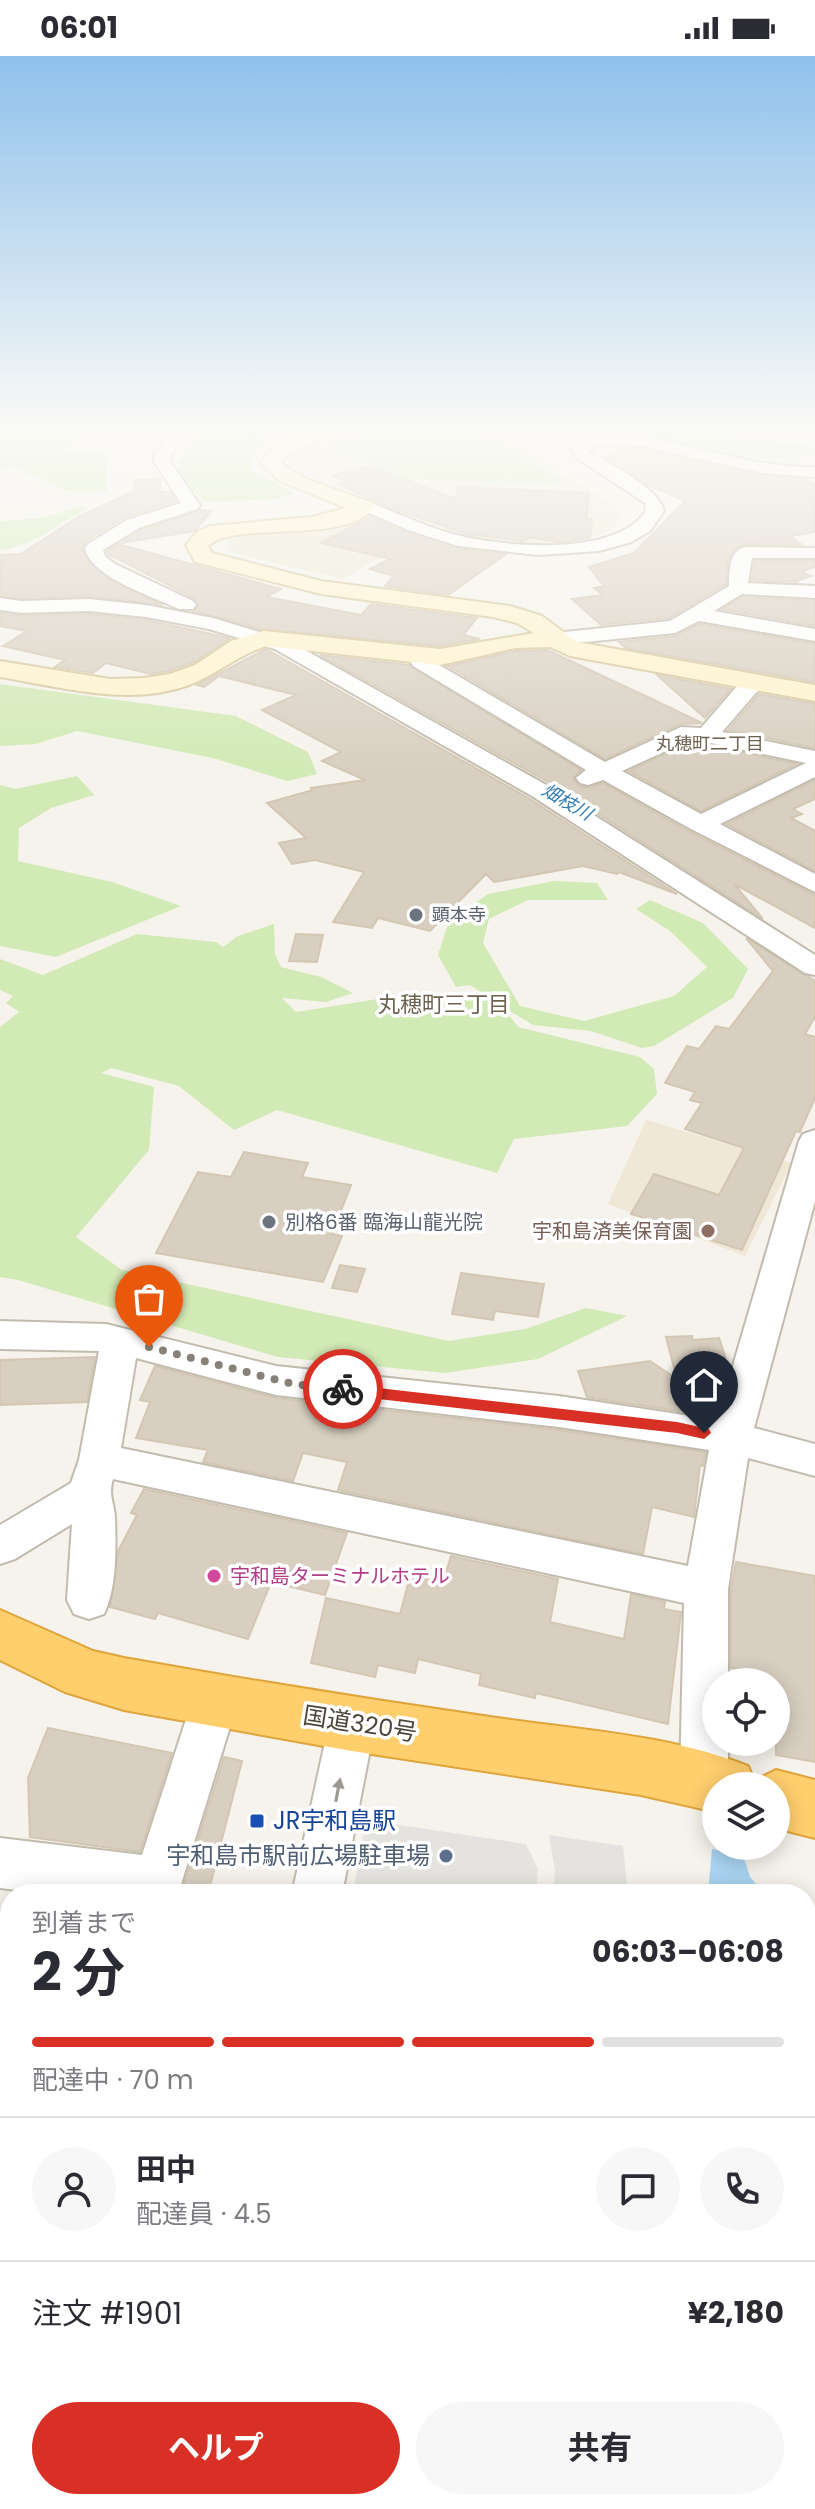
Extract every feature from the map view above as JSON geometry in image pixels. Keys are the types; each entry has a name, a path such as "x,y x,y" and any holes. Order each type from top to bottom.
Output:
{"highway":[{"name":"国道320号","path":"0,1634 85,1674 215,1701 702,1780"},
{"path":"790,1803 815,1809"}],"street":[{"path":"100,543 94,548 96,558 108,568 193,608 250,625 264,638"},
{"path":"199,543 203,557 305,584 514,615 539,623 555,639 570,648 815,693"},
{"path":"473,543 544,549 596,543"},
{"path":"738,588 739,567 745,552 815,553"},
{"path":"0,669 110,687 144,686 175,681 204,670 240,646 264,638 417,655 454,656 492,645 675,627 738,588 815,592"},
{"path":"0,604 39,607 89,605 146,611 264,638 298,653 551,792 815,967"},
{"path":"0,623 39,607"},
{"path":"695,614 815,635"},
{"path":"417,655 420,662 602,772 815,884"},
{"path":"707,735 753,682"},
{"path":"551,792 689,732 815,758"},
{"path":"700,824 815,768"},
{"path":"715,1772 706,1589 772,1448 815,1142"},
{"path":"0,1335 86,1335 120,1340 293,1384 677,1428 772,1448"},
{"path":"89,1600 94,1477 120,1340"},
{"path":"0,1546 94,1477 706,1589"},
{"path":"0,1863 158,1882 215,1701"},
{"path":"319,1884 352,1724"}],"shaded area":[{"path":"227,543 406,543 342,579 229,552"},
{"path":"520,543 567,543 565,544"},
{"path":"646,1120 792,1163 745,1256 608,1204"},
{"name":"宇和島市駅前広場駐車場","path":"366,1820 526,1844 538,1869 537,1884 355,1884"},
{"path":"549,1835 623,1846 627,1884 554,1884 555,1871"}],"green space":[{"path":"0,543 24,543 12,548 0,550"},
{"path":"0,684 236,716 308,752 317,774 287,781 213,758 77,731 36,744 0,746"},
{"path":"77,776 94,795 51,808 19,828 18,861 112,882 181,906 56,957 0,946 0,785 16,789"},
{"path":"554,881 597,883 608,900 528,900 489,919 483,943 520,1006 584,1021 674,996 707,967 670,931 636,909 650,900 703,923 748,969 733,998 654,1046 642,1048 591,1031 533,1025 503,1007 518,1027 640,1057 654,1069 657,1094 627,1126 514,1139 497,1173 277,1110 234,1130 179,1086 111,1068 101,1073 154,1087 149,1150 76,1237 122,1270 449,1341 525,1329 586,1308 627,1316 538,1359 445,1373 278,1357 0,1277 0,1027 19,1012 6,1003 13,996 0,990 0,959 43,975 137,934 216,942 223,947 238,936 274,924 275,954 281,967 321,977 353,993 326,1002 282,998 296,1012 378,999 461,998 484,994 470,985 456,987 438,955 449,921 488,894"}],"water":[{"path":"711,1860 745,1860 750,1877 756,1884 709,1884"}],"building":[{"path":"37,543 85,543 82,549 87,560 109,579 163,605 89,596 21,598 0,595 0,555 21,554"},
{"path":"323,543 440,543 457,549 506,554 448,595 385,586 394,576 370,569 390,559"},
{"path":"643,543 800,543 802,545 745,544 738,547 728,561 726,584 669,618 601,625 572,599 603,595 594,588 604,586 589,567 634,553"},
{"path":"118,544 281,589 267,597 361,615 371,604 477,618 463,635 480,639 440,646 260,629 194,611 199,605 194,598 108,554 107,551"},
{"path":"755,561 815,561 815,567 801,572 811,576 798,582 752,580"},
{"path":"743,597 815,601 815,626 722,609"},
{"path":"0,613 21,616 89,614 146,620 230,638 194,662 169,671 151,674 106,663 93,673 55,667 65,660 3,646 27,631 0,626"},
{"path":"699,624 815,644 815,682 626,648 619,642 675,636"},
{"path":"266,649 530,799 677,894 619,872 583,866 494,882 486,874 430,931 378,918 372,928 333,922 364,872 315,860 292,864 279,843 306,838 267,803 313,790 311,788 365,780 322,761 341,752 262,710 296,695 219,676 204,687 197,685"},
{"path":"547,650 702,723 680,724 605,759 448,666 516,651"},
{"path":"320,655 409,665 581,770 573,778 579,786 589,788 603,783 690,832 815,895 815,928 734,884 763,919 550,783"},
{"path":"657,675 731,689 705,718"},
{"path":"759,694 815,704 815,748 728,730"},
{"path":"692,742 797,764 701,811 629,771"},
{"path":"815,780 815,799 793,809 802,814 791,818 815,831 815,871 727,824"},
{"path":"296,934 323,935 317,962 289,961"},
{"path":"746,938 815,981 815,1017 805,1034 815,1037 815,1098 800,1132 796,1131 742,1250 631,1214 654,1174 719,1195 744,1148 685,1129 702,1103 690,1100 695,1092 665,1083 687,1046 699,1049 716,1026 729,1029 773,971"},
{"path":"244,1152 308,1163 302,1177 351,1185 332,1234 342,1236 323,1282 156,1253 198,1172 231,1177"},
{"path":"340,1265 365,1269 357,1292 332,1288"},
{"path":"461,1273 544,1284 538,1317 495,1311 493,1320 452,1314"},
{"path":"692,1336 693,1340 719,1338 729,1369 727,1377 720,1377 723,1390 716,1413 711,1416 587,1397 578,1371 650,1361 677,1379 666,1337"},
{"path":"95,1357 87,1402 0,1405 0,1360"},
{"path":"155,1366 276,1398 559,1430 706,1452 703,1466 700,1465 694,1517 652,1507 643,1554 338,1490 347,1462 303,1453 293,1481 203,1462 208,1450 136,1438 150,1402 140,1400"},
{"path":"144,1489 347,1533 325,1595 271,1582 248,1639 158,1613 155,1619 110,1607 118,1551 137,1515 131,1513"},
{"path":"451,1556 558,1579 550,1622 624,1639 631,1594 665,1602 664,1609 681,1612 668,1724 536,1693 535,1698 479,1685 481,1674 418,1659 415,1673 378,1665 375,1677 311,1663 326,1598 400,1614 412,1569 445,1576"},
{"path":"736,1562 815,1576 815,1762 782,1756 790,1756 790,1668 731,1668 731,1589"},
{"path":"48,1728 172,1753 140,1852 30,1837 28,1778"},
{"path":"224,1757 242,1761 211,1884 184,1884"}],"waterway":[{"name":"畑枝川","path":"159,608 207,618"}],"way so far":[{"path":"149,1347 293,1384 343,1389"}],"place":[{"name":"顕本寺","path":"416,915"},
{"name":"別格6番 臨海山龍光院","path":"269,1222"},
{"name":"宇和島済美保育園","path":"708,1231"},
{"name":"宇和島ターミナルホテル","path":"214,1576"},
{"name":"JR宇和島駅","path":"257,1821"},
{"name":"宇和島市駅前広場駐車場","path":"446,1856"}],"district":[{"name":"丸穂町二丁目","path":"710,744"},
{"name":"丸穂町三丁目","path":"444,1004"}],"route":[{"path":"343,1389 704,1433"}]}
